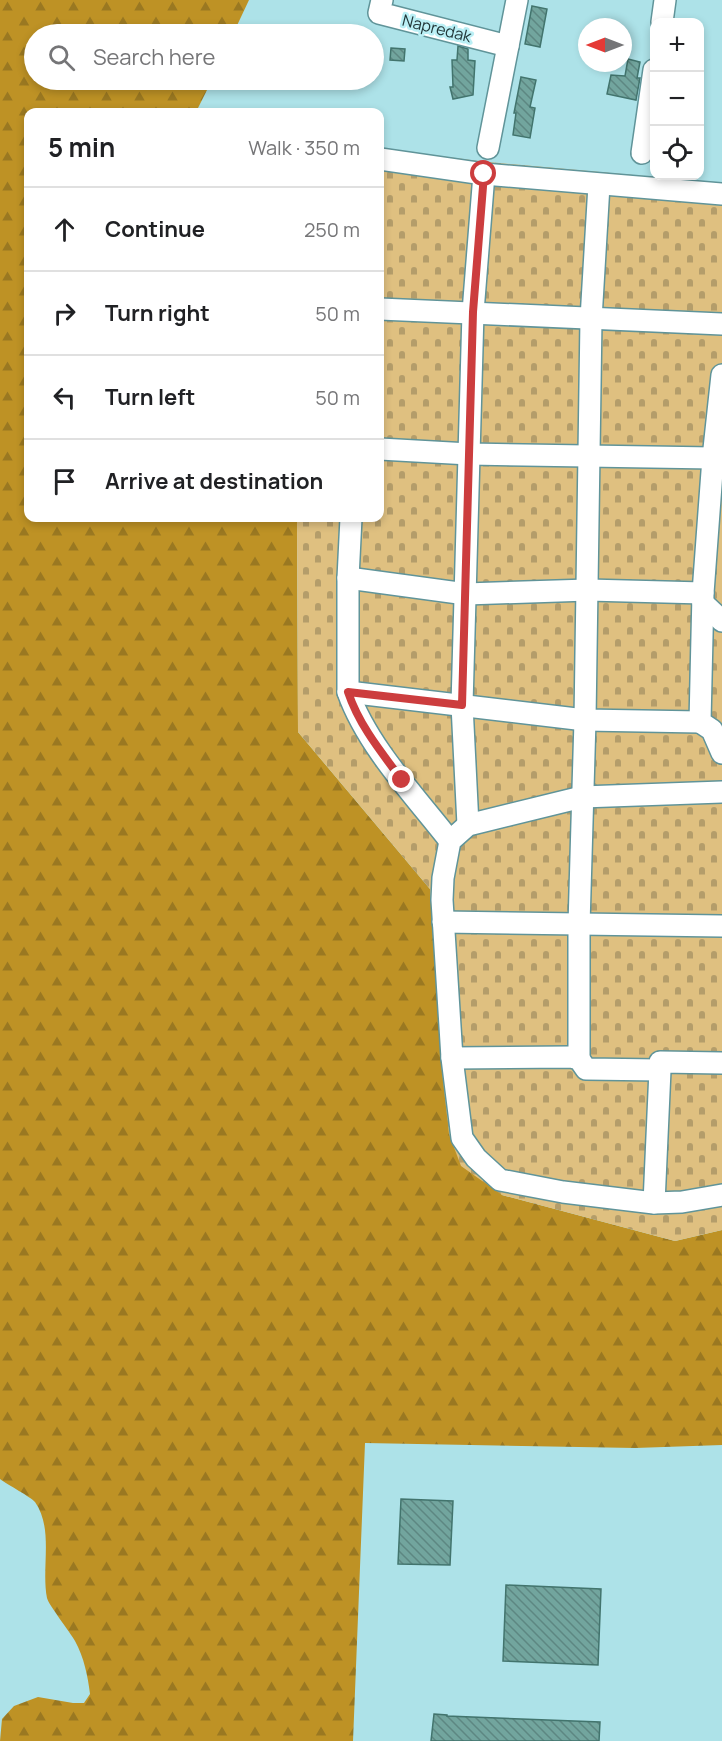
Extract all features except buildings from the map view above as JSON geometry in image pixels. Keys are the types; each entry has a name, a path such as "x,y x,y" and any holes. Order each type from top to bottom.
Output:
{"lane":[{"name":"Napredak","path":"382,0 379,13 508,46"},
{"path":"488,148 517,0"},
{"path":"663,18 665,0"},
{"path":"642,153 654,72"},
{"path":"384,160 484,174 722,194"},
{"path":"468,825 462,705 473,312 484,174"},
{"path":"599,185 591,319 588,590 579,925 579,1059 586,1069 660,1070"},
{"path":"384,309 722,324"},
{"path":"700,722 703,598 713,458 722,375"},
{"path":"384,449 470,454 713,458"},
{"path":"351,522 348,578 348,692 354,710 370,738 450,841"},
{"path":"348,578 466,594 588,590 703,598 722,621"},
{"path":"348,692 585,720 700,722 712,730 722,753"},
{"path":"722,792 582,797 468,825 450,841 443,878 443,922 452,1058 462,1138 476,1158 500,1180 563,1191 654,1203 682,1202 722,1195"},
{"path":"443,922 722,926"},
{"path":"452,1058 579,1059"},
{"path":"654,1203 660,1062 722,1063"}],"green space":[{"path":"0,0 249,0 238,24 24,24 24,90 207,90 198,108 24,108 24,522 297,522 298,732 430,889 442,1071 502,1195 675,1241 722,1230 722,1445 635,1448 365,1443 353,1741 0,1741 2,1719 14,1706 38,1697 84,1703 90,1694 85,1667 78,1647 47,1598 46,1536 41,1513 33,1500 0,1479"},
{"path":"384,149 478,161 650,177 650,180 722,183 722,1230 675,1241 502,1195 461,1166 449,1134 442,1071 430,889 298,732 297,522 384,522"}],"route":[{"path":"402,780 370,738 354,710 348,692 462,705 473,312 484,174"}]}
